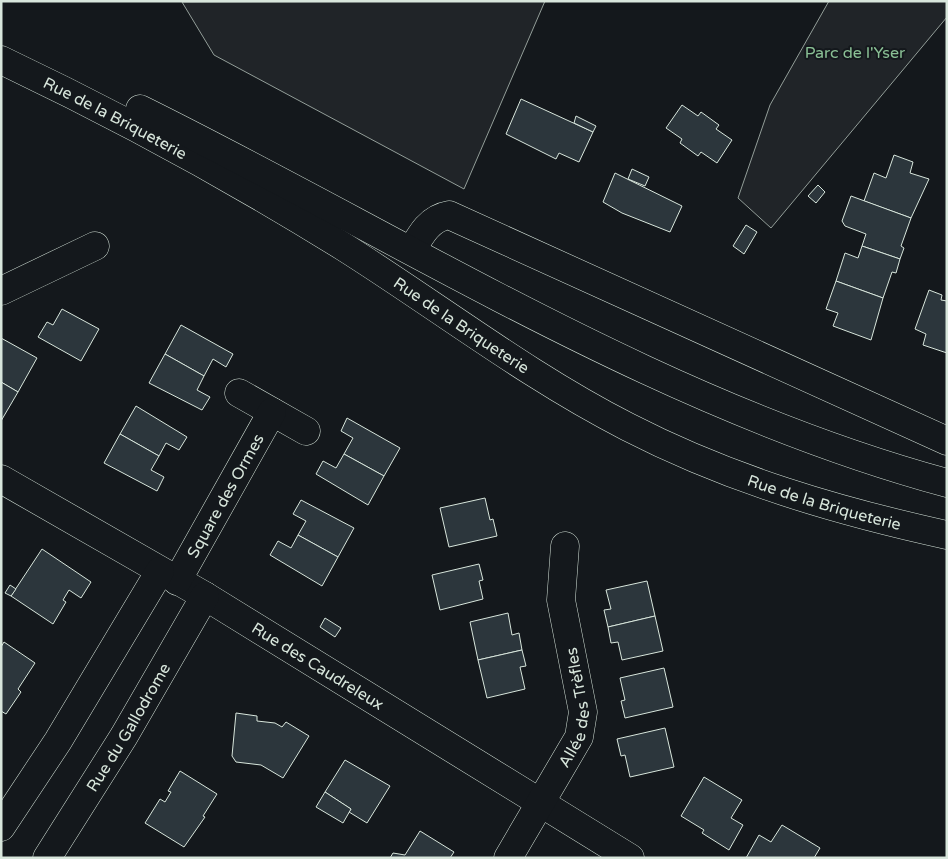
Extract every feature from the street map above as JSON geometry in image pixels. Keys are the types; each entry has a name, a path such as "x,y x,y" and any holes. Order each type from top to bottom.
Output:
{"street":[{"name":"Rue de la Briqueterie","path":"1,40 214,145 609,352 752,418 826,446 947,483"},
{"name":"Rue de la Briqueterie","path":"1,60 150,134 346,248 437,311 532,373 581,402 679,451 793,496 865,516 947,535"},
{"path":"305,224 338,231 386,254 412,250 422,232 431,224 450,215 947,441"},
{"path":"1,292 95,246"},
{"path":"412,250 437,311"},
{"path":"239,393 306,431"},
{"name":"Square des Ormes","path":"169,576 272,412"},
{"name":"Rue des Caudreleux","path":"1,479 205,596 630,858"},
{"name":"Allée des Trèfles","path":"508,858 542,804 579,737 582,724 583,712 561,600 565,546"},
{"path":"1,827 169,576"},
{"name":"Rue du Gallodrome","path":"47,858 115,751 205,596"}],"green space":[{"path":"545,1 464,189 214,55 182,2"},
{"name":"Parc de l'Yser","path":"829,1 947,1 947,17 771,228 738,198 770,105"}],"building":[{"path":"521,99 593,132 579,162 559,153 556,159 506,134"},
{"path":"682,105 698,116 701,112 719,125 716,129 732,140 717,163 701,152 698,156 680,143 682,139 666,128"},
{"path":"576,116 596,126 593,132 574,123"},
{"path":"894,155 913,162 910,173 929,179 911,218 864,201 874,173 886,178"},
{"path":"632,169 649,177 645,186 628,179"},
{"path":"615,173 682,206 670,232 622,213 603,202"},
{"path":"818,185 825,192 816,203 808,196"},
{"path":"851,196 911,218 901,246 904,248 900,259 862,246 866,234 845,226 842,221"},
{"path":"746,225 757,232 744,254 733,246"},
{"path":"862,246 900,259 896,273 892,272 883,298 836,281 845,253 858,258"},
{"path":"836,281 883,298 871,340 833,326 838,313 826,309"},
{"path":"929,290 942,295 941,300 947,301 947,353 923,345 926,334 915,329"},
{"path":"62,309 99,329 81,361 38,337 47,322 53,325"},
{"path":"181,325 233,354 226,367 213,359 204,376 165,354"},
{"path":"1,338 37,358 18,392 1,382"},
{"path":"165,354 204,376 197,390 210,397 202,410 149,383"},
{"path":"1,382 18,392 1,421"},
{"path":"136,406 187,437 179,450 166,443 159,456 120,434"},
{"path":"347,418 400,448 384,476 344,454 353,438 341,431"},
{"path":"120,434 159,456 151,470 164,477 157,491 104,463"},
{"path":"344,454 384,476 368,505 316,474 323,461 336,468"},
{"path":"485,498 490,520 493,519 497,536 449,547 440,508"},
{"path":"301,500 354,528 338,557 298,535 306,521 293,514"},
{"path":"298,535 338,557 322,586 270,555 278,541 291,548"},
{"path":"42,549 91,582 81,598 69,590 63,600 66,602 53,624 11,596"},
{"path":"479,564 483,580 479,581 483,599 440,610 432,575"},
{"path":"647,581 655,616 608,627 604,610 611,609 606,590"},
{"path":"10,585 16,589 11,596 5,593"},
{"path":"508,613 512,635 519,633 522,650 478,660 470,622"},
{"path":"655,616 663,651 622,660 618,642 611,643 608,627"},
{"path":"325,618 341,628 335,637 320,627"},
{"path":"4,642 35,663 18,689 21,692 6,714 1,711 1,647"},
{"path":"522,650 526,666 520,667 525,689 487,698 478,660"},
{"path":"664,668 673,707 625,718 621,701 625,700 620,678"},
{"path":"236,713 257,716 257,721 275,723 282,727 286,722 309,736 283,778 261,765 236,762 232,756"},
{"path":"665,728 674,767 630,777 625,755 621,756 617,739"},
{"path":"345,760 390,786 367,823 349,812 351,809 325,792"},
{"path":"180,771 217,794 203,816 205,817 184,847 145,823 160,799 165,802 171,792 168,791"},
{"path":"704,777 742,800 731,818 743,825 729,850 702,833 704,830 681,816"},
{"path":"325,792 351,809 343,823 316,807"},
{"path":"782,825 820,848 814,858 746,858 759,835 771,842"},
{"path":"420,831 454,852 450,858 390,858 393,853 405,855"}]}
